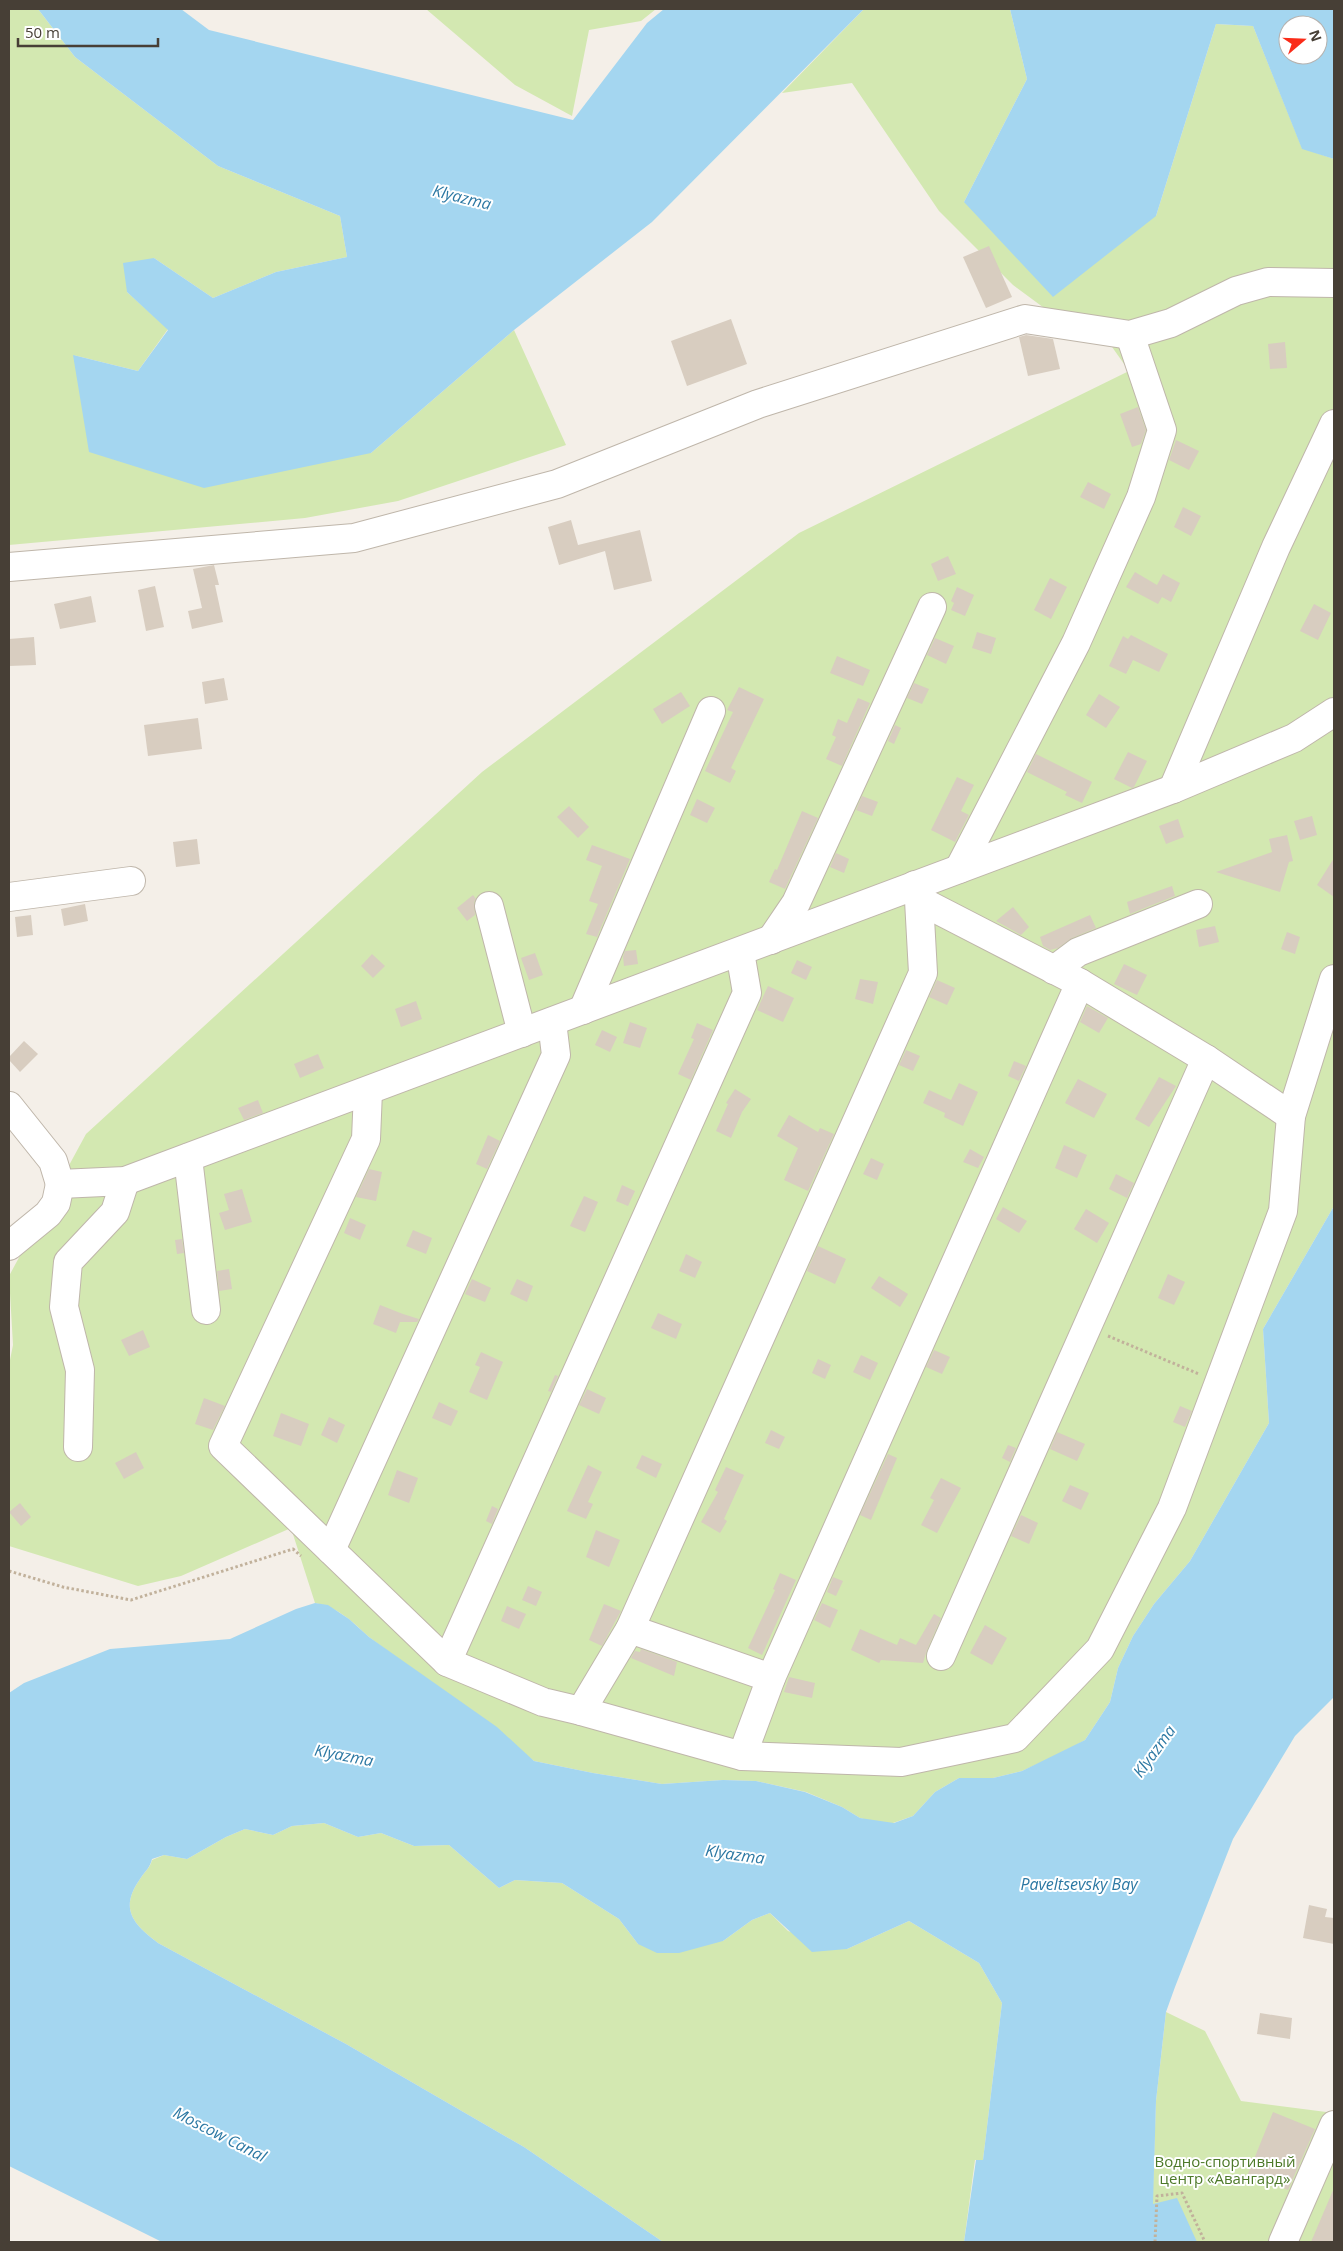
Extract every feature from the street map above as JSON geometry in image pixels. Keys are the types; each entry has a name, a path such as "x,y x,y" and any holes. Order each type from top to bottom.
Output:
{"street":[{"path":"9,567 354,538 557,484 758,404 1025,319 1130,335 1171,323 1236,291 1268,282 1334,283"},
{"path":"959,869 1076,643 1141,497 1162,430 1130,335"},
{"path":"1173,789 1276,547 1334,424"},
{"path":"771,940 796,903 932,607"},
{"path":"583,1010 711,711"},
{"path":"60,1184 126,1181 771,940 917,893 959,869 1173,789 1294,738 1334,712"},
{"path":"9,897 131,881"},
{"path":"917,893 1080,983 1206,1059 1291,1116"},
{"path":"581,1711 630,1629 924,973 917,893"},
{"path":"1054,970 1078,952 1198,904"},
{"path":"489,906 522,1033"},
{"path":"447,1662 747,993 740,952"},
{"path":"368,1091 366,1139 223,1446 319,1556 447,1662 543,1702 742,1756 901,1762 1015,1738 1100,1649 1172,1508 1283,1211 1291,1116 1334,979"},
{"path":"742,1756 771,1678 1080,983"},
{"path":"319,1556 556,1054 552,1022"},
{"path":"941,1656 1206,1059"},
{"path":"9,1106 52,1161 60,1184 56,1203 48,1214 9,1246"},
{"path":"188,1158 206,1310"},
{"path":"78,1447 80,1370 64,1307 68,1262 115,1212 126,1181"},
{"path":"630,1629 771,1678"},
{"path":"1283,2242 1334,2125"}],"path":[{"path":"1087,1328 1219,1382"},
{"path":"9,1571 63,1588 131,1600 293,1548 319,1556"},
{"path":"1155,2242 1157,2196 1182,2193 1205,2242"}],"green space":[{"path":"9,9 38,9 75,57 218,166 340,216 347,257 276,272 213,298 154,258 127,292 168,329 138,371 73,355 371,453 514,330 566,445 398,501 305,518 9,545"},
{"path":"426,9 656,9 641,21 589,30 572,116 515,85"},
{"path":"864,9 1010,9 1027,79 964,202 1156,216 1216,24 1253,26 1302,148 1334,159 1334,1206 1263,1329 1269,1423 1190,1561 1154,1604 1133,1636 1118,1668 1110,1702 1085,1740 1022,1771 993,1778 959,1778 935,1792 913,1816 893,1823 879,1823 860,1818 842,1807 806,1792 756,1781 723,1780 662,1784 534,1761 369,1637 345,1616 331,1608 315,1603 291,1528 181,1576 138,1586 9,1546 9,1365 13,1345 9,1276 86,1134 482,772 799,533 1129,371 1093,320 1055,316 1013,285 939,211 852,83 782,93"},
{"path":"324,1823 358,1837 381,1833 414,1846 449,1845 499,1888 515,1880 562,1883 619,1919 638,1944 723,1941 752,1920 770,1913 788,1931 847,1949 909,1921 979,1963 1002,2003 983,2160 975,2160 964,2242 663,2242 524,2147 346,2044 158,1943 142,1929 132,1915 130,1899 152,1860 164,1855 187,1859 226,1837 245,1829 273,1835 292,1826"},
{"name":"Водно-спортивный центр «Авангард»","path":"1166,2012 1205,2031 1241,2101 1334,2113 1334,2242 1151,2242 1156,2101"}],"water":[{"name":"Klyazma","path":"38,9 181,9 209,30 573,120 647,23 664,9 864,9 652,222 514,330 371,453 204,488 89,452 73,355 138,371 168,330 127,292 123,263 154,258 213,298 276,272 347,257 340,216 218,166 75,57"},
{"path":"1010,9 1334,9 1334,159 1302,149 1253,26 1216,24 1156,216 1053,297 964,202 1027,79"},
{"name":"Paveltsevsky Bay","path":"1334,1206 1334,1697 1295,1736 1233,1839 1166,2012 1156,2101 1153,2204 1177,2198 1197,2242 964,2242 976,2160 983,2160 1002,2003 979,1963 909,1921 847,1949 812,1952 770,1913 752,1920 723,1941 679,1953 657,1953 638,1944 619,1919 562,1883 515,1880 499,1888 449,1845 414,1846 381,1833 358,1837 324,1823 292,1826 273,1835 245,1829 226,1837 187,1859 164,1855 152,1859 130,1899 132,1915 142,1929 158,1943 346,2044 524,2147 663,2242 162,2242 9,2166 9,1693 24,1683 110,1649 230,1639 296,1609 315,1603 328,1605 349,1619 369,1637 497,1727 534,1761 662,1784 723,1780 756,1781 805,1792 842,1807 860,1818 894,1823 913,1816 935,1792 959,1778 993,1778 1022,1771 1085,1740 1110,1702 1118,1668 1133,1636 1154,1604 1190,1561 1269,1423 1263,1329"}],"building":[{"path":"989,246 1012,297 986,308 963,257"},
{"path":"731,319 747,364 687,386 671,341"},
{"path":"1026,335 1053,339 1060,369 1028,376 1019,337"},
{"path":"1285,342 1287,368 1270,369 1268,344"},
{"path":"1138,407 1146,430 1141,444 1132,447 1120,414"},
{"path":"1176,440 1199,451 1189,470 1169,460"},
{"path":"1088,482 1111,494 1104,509 1080,497"},
{"path":"1183,507 1201,516 1191,536 1174,527"},
{"path":"571,520 578,545 640,530 652,581 614,590 605,551 559,565 548,527"},
{"path":"948,556 956,574 938,581 931,564"},
{"path":"214,565 219,585 215,585 223,622 192,629 188,611 202,608 193,569"},
{"path":"1135,572 1157,585 1163,574 1180,583 1171,602 1162,597 1158,604 1126,587"},
{"path":"1050,578 1067,587 1051,619 1034,610"},
{"path":"155,586 164,627 146,631 138,590"},
{"path":"957,587 974,595 965,616 951,610 954,603 951,601"},
{"path":"91,596 96,622 60,629 54,604"},
{"path":"1314,604 1331,613 1318,640 1300,631"},
{"path":"977,632 996,638 991,654 972,648"},
{"path":"1131,635 1168,654 1159,672 1133,660 1126,674 1109,666 1123,636 1128,639"},
{"path":"34,637 36,665 9,666 9,639"},
{"path":"935,638 954,646 946,664 927,655"},
{"path":"837,656 870,670 863,686 830,673"},
{"path":"224,678 228,700 205,704 202,682"},
{"path":"914,683 929,689 922,704 907,698"},
{"path":"739,687 764,699 731,768 736,771 730,783 705,771 733,712 727,710"},
{"path":"681,692 690,706 662,724 653,709"},
{"path":"1099,694 1120,707 1106,728 1086,715"},
{"path":"858,698 870,703 842,766 826,759 836,737 832,735 838,719 847,723"},
{"path":"198,718 202,749 148,756 144,725"},
{"path":"895,725 901,728 894,744 888,741"},
{"path":"1128,752 1147,761 1132,788 1114,779"},
{"path":"1036,754 1092,782 1082,803 1065,795 1067,792 1027,772"},
{"path":"957,777 974,785 961,811 969,815 955,842 931,830"},
{"path":"862,796 878,802 872,816 856,810"},
{"path":"697,799 715,808 707,823 690,815"},
{"path":"569,806 589,827 578,838 557,817"},
{"path":"802,811 818,818 785,889 769,882 775,869 777,870"},
{"path":"1312,816 1317,835 1300,840 1294,821"},
{"path":"1178,819 1184,837 1166,844 1159,826"},
{"path":"1287,835 1293,861 1289,862 1280,892 1216,872 1272,852 1269,839"},
{"path":"197,839 200,864 176,867 173,842"},
{"path":"592,845 630,859 597,937 586,934 598,904 589,901 602,866 586,860"},
{"path":"836,853 849,859 844,873 830,867"},
{"path":"1334,858 1334,897 1317,885"},
{"path":"1172,886 1175,896 1130,914 1127,902"},
{"path":"473,895 476,899 474,902 475,915 467,921 457,908"},
{"path":"85,904 88,921 64,926 61,909"},
{"path":"1013,907 1029,927 1021,935 996,921"},
{"path":"31,915 33,935 17,937 15,917"},
{"path":"1090,915 1096,928 1072,938 1058,948 1050,950 1043,946 1040,937"},
{"path":"1215,926 1219,942 1199,947 1196,930"},
{"path":"1287,932 1300,937 1295,954 1281,949"},
{"path":"636,950 638,964 624,966 623,957 625,951"},
{"path":"535,953 543,975 529,980 521,958"},
{"path":"372,954 385,966 373,978 361,966"},
{"path":"797,960 812,967 806,980 791,973"},
{"path":"1124,964 1147,975 1137,995 1114,984"},
{"path":"860,979 878,982 873,1004 855,999"},
{"path":"937,980 955,988 947,1005 929,997"},
{"path":"768,986 794,998 783,1022 757,1010"},
{"path":"416,1001 422,1019 401,1027 395,1009"},
{"path":"1087,1006 1108,1018 1099,1033 1080,1022"},
{"path":"630,1022 647,1028 640,1048 623,1043"},
{"path":"697,1023 713,1030 691,1080 678,1074 694,1039 691,1038"},
{"path":"602,1030 617,1037 610,1052 595,1045"},
{"path":"24,1041 38,1054 20,1072 9,1060 9,1057"},
{"path":"906,1050 920,1056 913,1071 899,1065"},
{"path":"318,1054 324,1068 300,1078 294,1064"},
{"path":"1014,1061 1026,1066 1019,1081 1008,1076"},
{"path":"1159,1077 1176,1086 1149,1127 1135,1119"},
{"path":"1078,1079 1107,1094 1094,1118 1065,1103"},
{"path":"959,1083 978,1092 963,1126 944,1117 945,1113 923,1103 929,1090 951,1100"},
{"path":"735,1089 751,1099 742,1112 731,1138 716,1131 728,1104 726,1103"},
{"path":"258,1100 263,1113 244,1120 238,1108"},
{"path":"789,1115 818,1132 820,1128 834,1134 808,1191 784,1180 798,1148 777,1136"},
{"path":"488,1135 500,1141 487,1169 476,1164"},
{"path":"1064,1145 1087,1155 1077,1178 1055,1168"},
{"path":"970,1149 984,1157 978,1168 963,1162"},
{"path":"871,1158 884,1164 877,1180 863,1174"},
{"path":"369,1169 382,1172 376,1201 356,1197"},
{"path":"1116,1174 1134,1183 1127,1198 1109,1189"},
{"path":"622,1185 635,1191 628,1206 616,1201"},
{"path":"242,1189 252,1222 225,1230 219,1213 229,1210 224,1194"},
{"path":"584,1196 598,1202 585,1232 570,1226"},
{"path":"1003,1207 1027,1221 1019,1233 996,1219"},
{"path":"1086,1209 1109,1223 1097,1243 1074,1229"},
{"path":"350,1218 366,1225 360,1240 344,1233"},
{"path":"413,1230 432,1238 426,1254 406,1246"},
{"path":"182,1239 184,1253 177,1254 175,1240"},
{"path":"818,1246 846,1259 835,1284 807,1271"},
{"path":"686,1254 702,1262 695,1278 679,1271"},
{"path":"229,1269 232,1289 219,1291 217,1271"},
{"path":"1168,1274 1185,1282 1174,1305 1158,1298"},
{"path":"879,1276 908,1294 900,1307 871,1288"},
{"path":"472,1279 491,1288 485,1302 465,1294"},
{"path":"517,1279 533,1286 527,1302 510,1294"},
{"path":"380,1305 419,1319 417,1322 400,1322 396,1333 373,1324"},
{"path":"658,1313 682,1324 676,1339 651,1328"},
{"path":"143,1330 150,1347 129,1356 121,1340"},
{"path":"934,1350 950,1357 942,1374 926,1367"},
{"path":"481,1352 503,1362 487,1400 469,1392 480,1367 475,1365"},
{"path":"861,1355 878,1363 870,1380 853,1372"},
{"path":"818,1359 831,1365 825,1379 812,1373"},
{"path":"555,1375 558,1376 551,1392 548,1391"},
{"path":"587,1389 606,1398 599,1414 579,1405"},
{"path":"204,1398 225,1406 213,1430 195,1424"},
{"path":"439,1402 458,1411 451,1426 432,1418"},
{"path":"1180,1406 1192,1411 1185,1427 1173,1422"},
{"path":"281,1413 309,1424 301,1446 273,1436"},
{"path":"329,1417 345,1425 337,1443 321,1435"},
{"path":"771,1430 785,1437 779,1449 765,1443"},
{"path":"1057,1432 1085,1444 1077,1461 1050,1449"},
{"path":"1008,1445 1016,1448 1010,1462 1002,1458"},
{"path":"136,1452 144,1468 124,1479 115,1463"},
{"path":"888,1454 897,1458 871,1520 860,1515"},
{"path":"642,1455 662,1464 656,1478 636,1468"},
{"path":"588,1465 602,1472 588,1502 593,1504 586,1519 567,1511"},
{"path":"726,1467 744,1475 724,1519 727,1521 720,1533 701,1522 718,1492 715,1490"},
{"path":"397,1470 418,1478 409,1503 388,1495"},
{"path":"941,1478 961,1488 937,1533 921,1525 934,1500 930,1498"},
{"path":"1070,1485 1089,1493 1081,1510 1062,1501"},
{"path":"20,1503 31,1517 21,1526 9,1512"},
{"path":"492,1506 498,1509 492,1524 486,1521"},
{"path":"1021,1515 1038,1523 1029,1544 1011,1536"},
{"path":"596,1530 620,1540 609,1567 586,1557"},
{"path":"780,1573 796,1580 762,1655 748,1648 775,1590 773,1589"},
{"path":"833,1577 843,1581 836,1596 827,1592"},
{"path":"528,1586 542,1592 536,1606 522,1600"},
{"path":"822,1603 838,1610 830,1628 814,1620"},
{"path":"604,1604 621,1611 602,1646 589,1640"},
{"path":"507,1606 526,1614 519,1629 501,1621"},
{"path":"934,1614 941,1618 923,1663 881,1660 879,1663 851,1650 860,1629 897,1645 900,1638 916,1645"},
{"path":"985,1625 1007,1638 992,1665 970,1653"},
{"path":"641,1649 677,1662 674,1676 631,1658 635,1651 640,1652"},
{"path":"789,1677 815,1683 812,1698 784,1692"},
{"path":"1309,1905 1327,1909 1325,1917 1334,1918 1334,1944 1303,1938"},
{"path":"1260,2013 1292,2018 1290,2039 1257,2034"},
{"path":"1273,2112 1315,2129 1288,2190 1248,2174"},
{"path":"1334,2188 1334,2242 1311,2242"}],"water label":[{"name":"Moscow Canal","path":"220,2134"}]}
